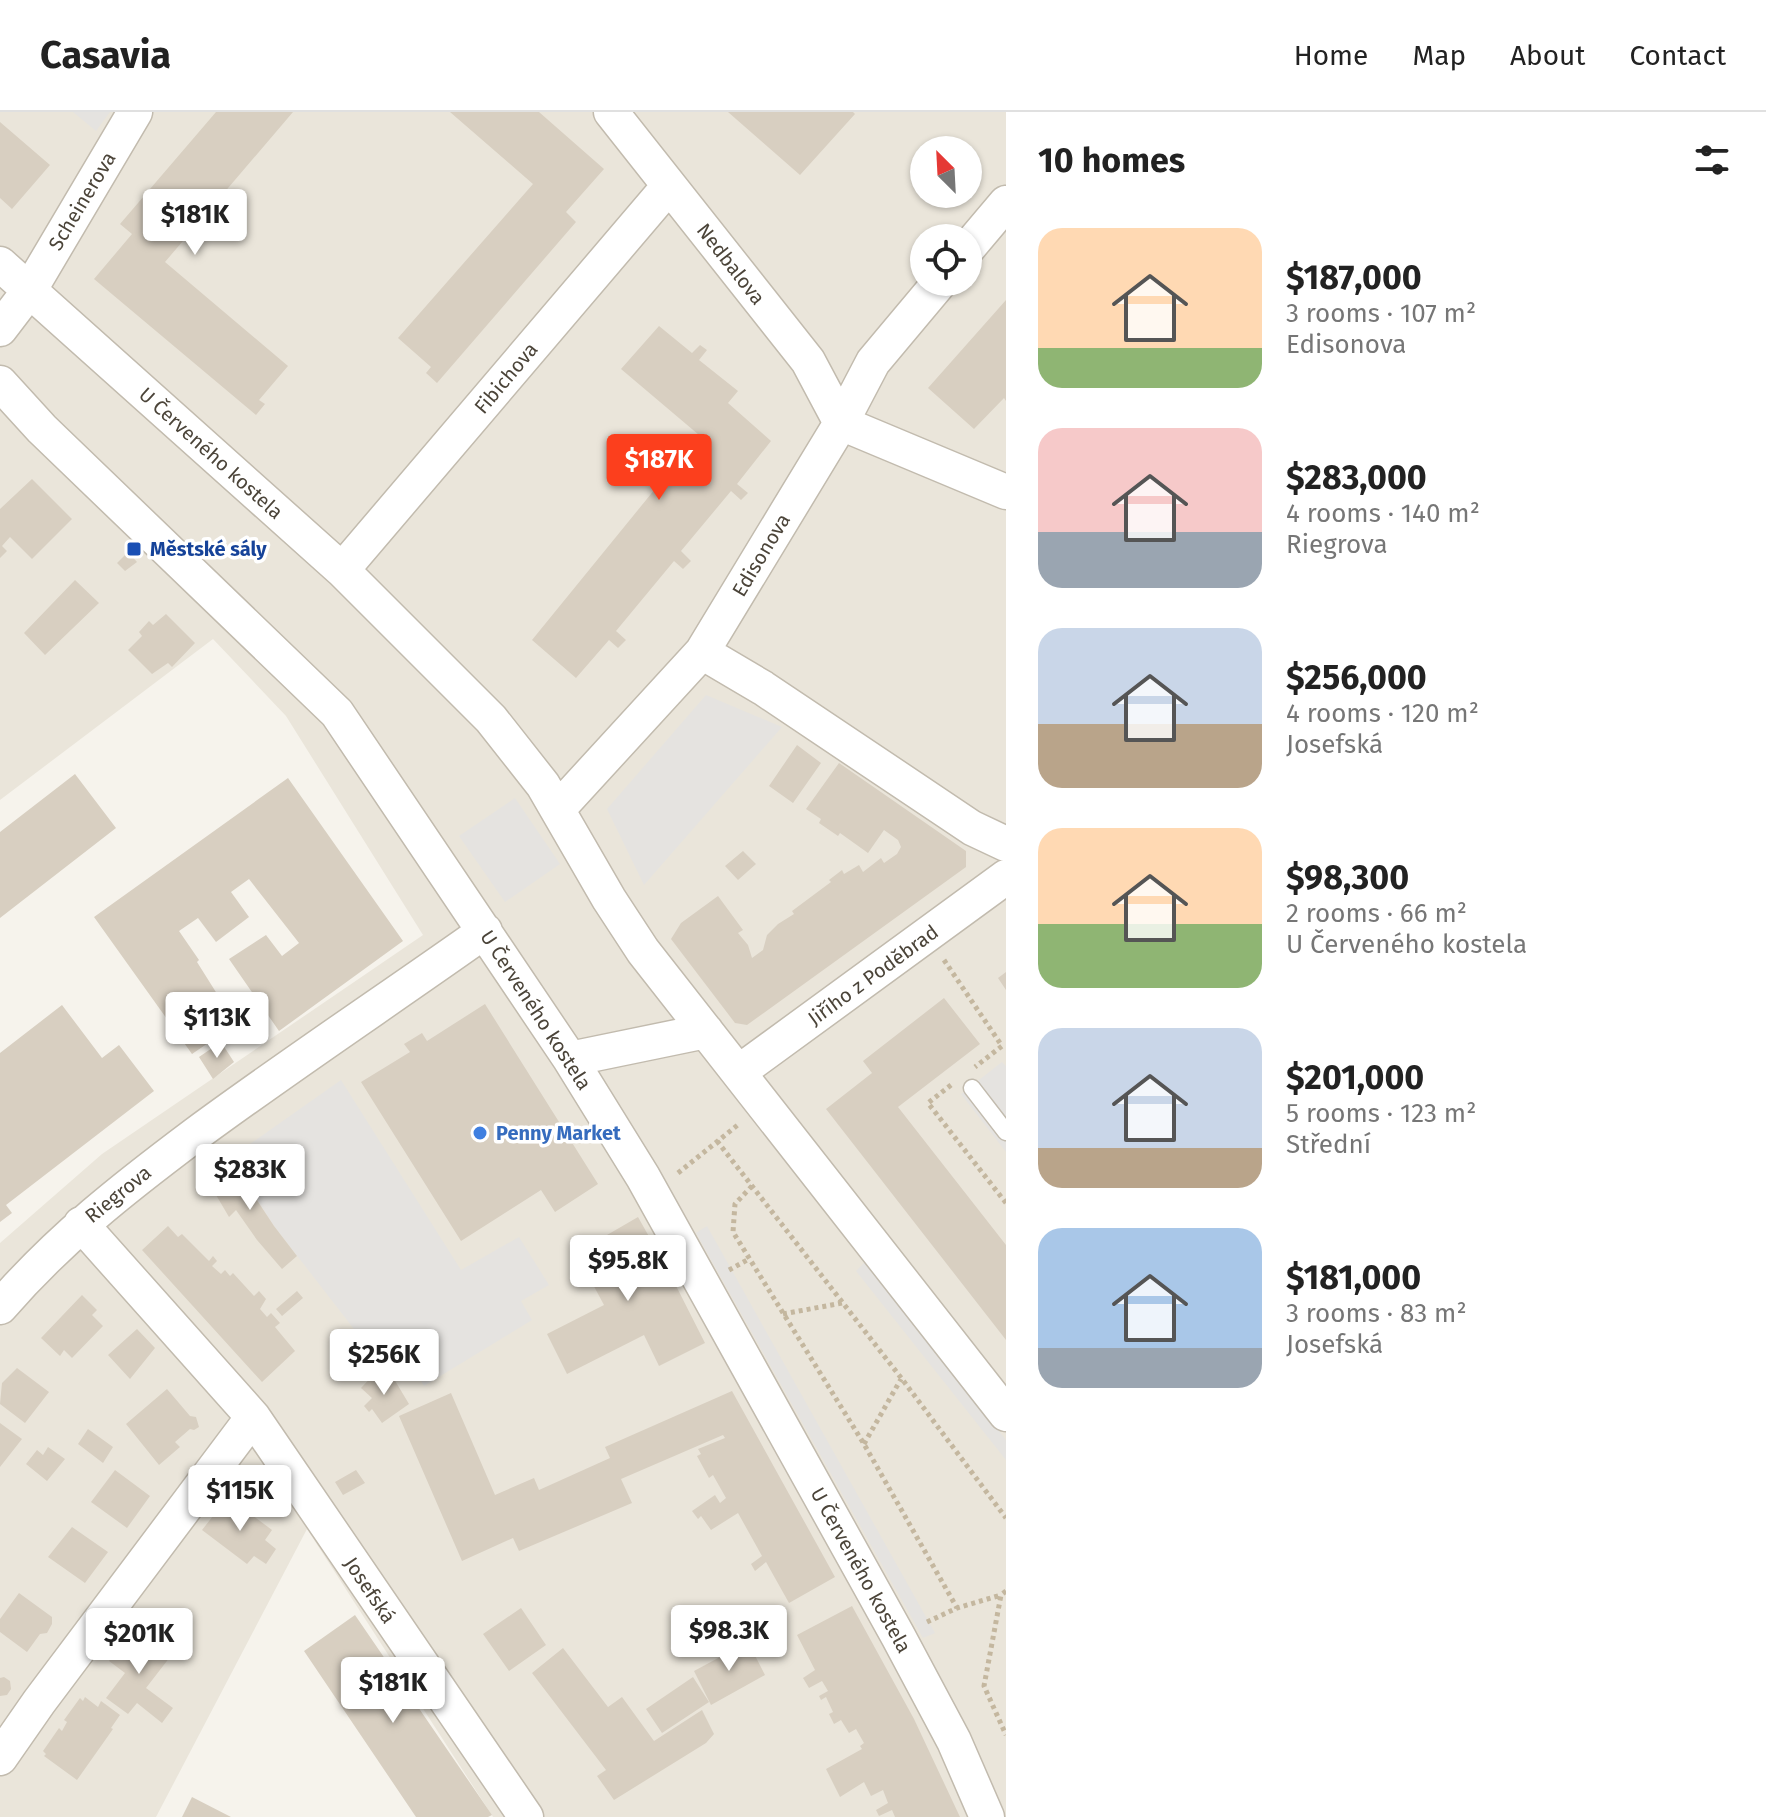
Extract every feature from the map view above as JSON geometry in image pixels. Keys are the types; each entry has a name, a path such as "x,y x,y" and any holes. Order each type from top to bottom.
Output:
{"street":[{"name":"Scheinerova","path":"29,291 135,112"},
{"name":"Nedbalova","path":"611,112 808,361 841,423"},
{"name":"Fibichova","path":"342,570 669,186"},
{"path":"982,231 1006,203"},
{"name":"U Červeného kostela","path":"0,264 342,570 491,719 526,761 558,809 623,921 1006,1414"},
{"path":"0,329 29,291"},
{"name":"Edisonova","path":"558,809 702,652 841,423 873,362 928,296"},
{"name":"U Červeného kostela","path":"0,383 42,429 337,713 570,1059 648,1185 898,1636 954,1741 987,1817"},
{"path":"841,423 1006,492"},
{"path":"702,652 763,688 972,828 1006,844"},
{"name":"Jiřího z Poděbrad","path":"739,1072 1006,877"},
{"name":"Riegrova","path":"0,1307 109,1199 245,1098 485,931"},
{"path":"570,1059 706,1031"},
{"name":"Josefská","path":"81,1224 253,1417 526,1817"},
{"path":"0,1758 253,1417"}],"lane":[{"path":"972,1088 1006,1132"}],"path":[{"path":"1002,1046 1006,1053"},
{"path":"648,1185 717,1141 765,1105"},
{"path":"717,1141 1006,1518"},
{"path":"752,1186 735,1204 733,1232 864,1444 957,1608"},
{"path":"783,1314 842,1303"},
{"path":"864,1444 902,1379"},
{"path":"898,1636 957,1608 1004,1593 984,1686 1006,1735"}],"shaded area":[{"path":"0,112 1006,112 1006,1817 493,1817 307,1529 156,1817 0,1817 0,1243 102,1154 423,935 286,716 213,639 0,800"},
{"path":"73,112 110,112 96,131"},
{"path":"706,695 782,727 644,885 607,809"},
{"path":"515,798 560,864 505,902 459,836"},
{"path":"1002,1062 1006,1066 1006,1152 961,1094"},
{"path":"341,1080 461,1270 519,1237 549,1285 521,1301 532,1320 424,1386 412,1365 392,1378 274,1226 230,1158"},
{"path":"707,1226 935,1633 923,1638 696,1233"},
{"path":"865,1262 1006,1440 1006,1460 856,1271"}],"building":[{"path":"216,112 293,112 165,262 288,366 259,400 265,404 256,415 94,279 132,234 120,224"},
{"path":"450,112 539,112 604,169 566,212 576,222 437,383 426,373 431,367 398,338 533,184"},
{"path":"728,112 853,112 855,114 800,175"},
{"path":"0,122 50,165 12,209 0,198"},
{"path":"1006,300 1006,401 1004,398 974,429 928,388"},
{"path":"659,326 692,353 700,345 707,350 699,360 738,391 728,403 771,441 737,484 748,493 741,500 731,491 681,551 691,561 683,569 674,561 616,631 626,640 618,648 609,640 576,678 532,640 699,435 621,369"},
{"path":"32,479 72,519 32,559 10,537 2,546 7,551 0,558 0,509"},
{"path":"128,552 137,562 125,571 117,563"},
{"path":"75,580 99,603 45,655 24,633"},
{"path":"166,614 195,643 172,667 168,663 152,674 128,650 142,636 139,632 149,621 153,625"},
{"path":"797,745 821,763 793,803 769,786"},
{"path":"839,763 966,851 966,867 747,1025 735,1023 671,939 681,923 718,896 743,930 738,933 748,945 752,958 763,950 767,935 778,924 794,914 792,911 842,870 844,874 859,865 863,872 881,858 884,863 897,854 901,847 898,840 884,830 868,853 840,833 838,836 819,823 821,819 806,809"},
{"path":"75,774 116,828 0,918 0,832"},
{"path":"288,778 403,941 279,1031 229,959 266,935 282,956 299,943 249,879 231,892 249,917 216,942 198,918 179,931 236,1024 192,1054 94,917"},
{"path":"743,851 756,864 738,880 725,866"},
{"path":"1006,972 1006,990 998,978"},
{"path":"944,998 980,1044 898,1107 1006,1245 1006,1340 826,1109 872,1073 863,1061"},
{"name":"Penny Market","path":"485,1004 598,1184 555,1212 541,1190 461,1241 361,1082 410,1052 404,1044 422,1033 427,1041"},
{"path":"62,1005 102,1058 119,1045 154,1091 6,1205 12,1213 0,1222 0,1053"},
{"path":"221,1042 234,1062 213,1079 199,1057"},
{"path":"231,1161 297,1256 282,1269 236,1210 229,1217 206,1178"},
{"path":"638,1217 705,1343 659,1366 644,1335 567,1374 547,1334 604,1305 576,1253"},
{"path":"168,1226 178,1237 182,1234 209,1261 213,1256 217,1261 212,1266 221,1274 225,1270 230,1276 233,1273 254,1296 259,1291 266,1299 260,1309 267,1317 271,1313 280,1323 275,1327 295,1351 262,1382 142,1250"},
{"path":"297,1291 303,1298 282,1316 276,1309"},
{"path":"82,1295 97,1310 92,1315 103,1326 72,1358 64,1350 60,1356 41,1338"},
{"path":"137,1329 155,1348 130,1379 108,1355"},
{"path":"17,1368 49,1392 25,1423 0,1404 2,1383"},
{"path":"378,1370 388,1380 394,1379 409,1404 382,1423 372,1409 369,1412 364,1406 372,1398 361,1388"},
{"path":"167,1389 190,1416 196,1417 199,1427 190,1429 175,1442 180,1447 159,1465 126,1424"},
{"path":"732,1391 835,1577 789,1603 766,1562 755,1571 751,1564 762,1556 738,1513 711,1530 701,1516 698,1519 692,1511 715,1495 720,1503 726,1498 713,1475 709,1478 697,1456 701,1454 698,1449 725,1438 723,1435 621,1479 632,1503 519,1551 513,1538 462,1561 399,1416 451,1393 495,1495 534,1478 539,1490 610,1458 605,1447"},
{"path":"0,1423 22,1439 0,1467"},
{"path":"88,1429 113,1447 103,1463 78,1444"},
{"path":"48,1447 65,1459 47,1481 26,1464 37,1450 43,1455"},
{"path":"115,1470 150,1496 127,1528 91,1502"},
{"path":"356,1470 365,1483 343,1495 335,1482"},
{"path":"228,1497 272,1530 265,1540 276,1549 266,1564 254,1556 247,1564 202,1530"},
{"path":"72,1527 108,1552 85,1583 48,1557"},
{"path":"19,1593 52,1617 47,1633 40,1634 27,1652 0,1632 0,1619"},
{"path":"852,1606 914,1719 960,1817 895,1817 892,1810 879,1816 876,1810 888,1803 883,1790 871,1796 864,1782 840,1797 826,1769 862,1749 860,1746 864,1743 856,1729 849,1733 841,1720 834,1724 829,1714 833,1712 826,1697 821,1700 819,1696 828,1691 822,1681 809,1688 803,1678 815,1670 797,1635"},
{"path":"521,1608 546,1645 509,1671 483,1634"},
{"path":"355,1615 492,1815 416,1817 304,1651"},
{"path":"134,1629 170,1657 146,1688 173,1708 162,1723 137,1703 128,1714 106,1698 125,1673 109,1661"},
{"path":"748,1642 765,1675 711,1705 694,1671"},
{"path":"563,1648 608,1707 622,1697 654,1741 702,1710 714,1734 706,1743 614,1800 597,1776 606,1770 532,1673"},
{"path":"693,1677 709,1702 662,1733 646,1709"},
{"path":"0,1678 10,1681 11,1689 7,1695 0,1696"},
{"path":"85,1697 98,1707 101,1701 120,1715 77,1780 44,1756 43,1751 59,1728 62,1731 67,1722 64,1720 80,1698 83,1701"},
{"path":"192,1797 231,1817 182,1817"}],"place":[{"name":"Městské sály","path":"134,549"},
{"name":"Penny Market","path":"480,1133"}]}
